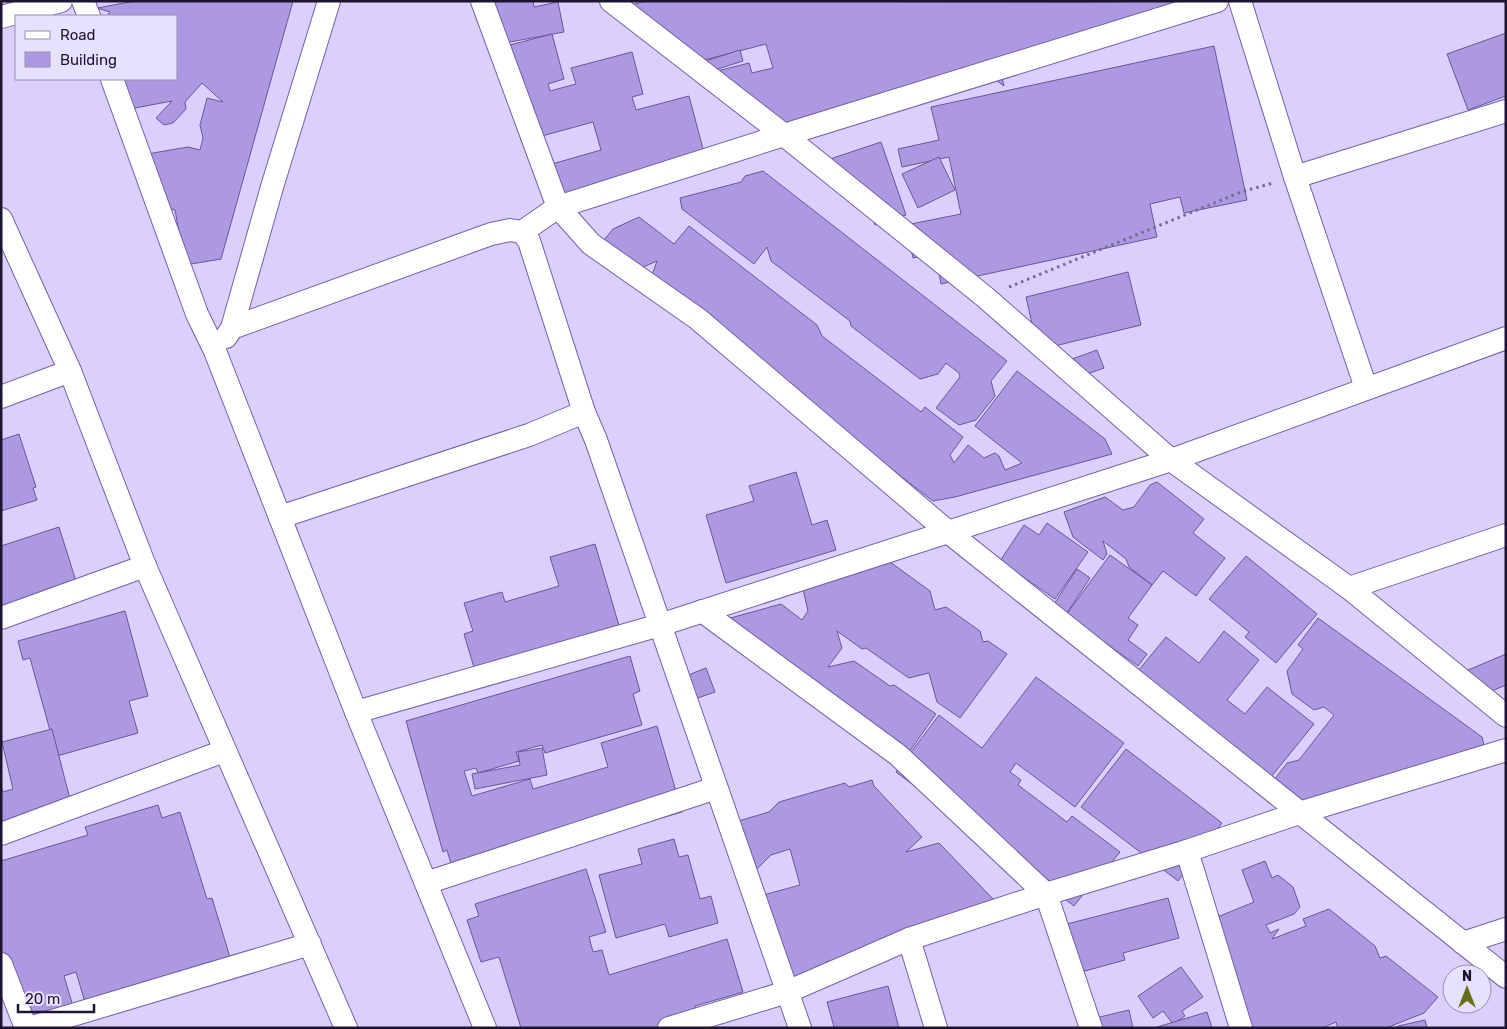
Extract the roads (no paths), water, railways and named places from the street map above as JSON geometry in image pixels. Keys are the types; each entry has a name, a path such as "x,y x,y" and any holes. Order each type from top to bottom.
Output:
{"street":[{"path":"1,17 60,1"},
{"path":"84,1 89,15"},
{"path":"215,351 232,328 272,187 329,1"},
{"path":"482,1 558,207 591,244 698,319 947,531 1506,977"},
{"path":"232,328 491,234 510,230 522,232 558,207 1217,1"},
{"path":"1240,1 1295,177 1366,388"},
{"path":"616,2 985,297 1171,460 1349,588 1506,716"},
{"path":"112,80 197,314 215,351 356,712 484,1028"},
{"path":"1295,177 1506,111"},
{"path":"1,220 70,372 145,566 346,1028"},
{"path":"522,232 532,252 584,412 596,440 800,1028"},
{"path":"356,712 660,625 1171,460 1506,338"},
{"path":"1,397 70,372"},
{"path":"280,517 529,435 584,412"},
{"path":"1349,588 1506,534"},
{"path":"1,618 145,566"},
{"path":"702,611 898,755 1046,894 1091,1028"},
{"path":"1,834 224,750"},
{"path":"669,1028 787,992 909,939 1046,894 1187,851 1299,813 1506,750"},
{"path":"426,883 716,788"},
{"path":"1187,851 1241,1028"},
{"path":"1463,943 1506,929"},
{"path":"909,939 936,1028"},
{"path":"1,964 27,1028 310,944"}]}
